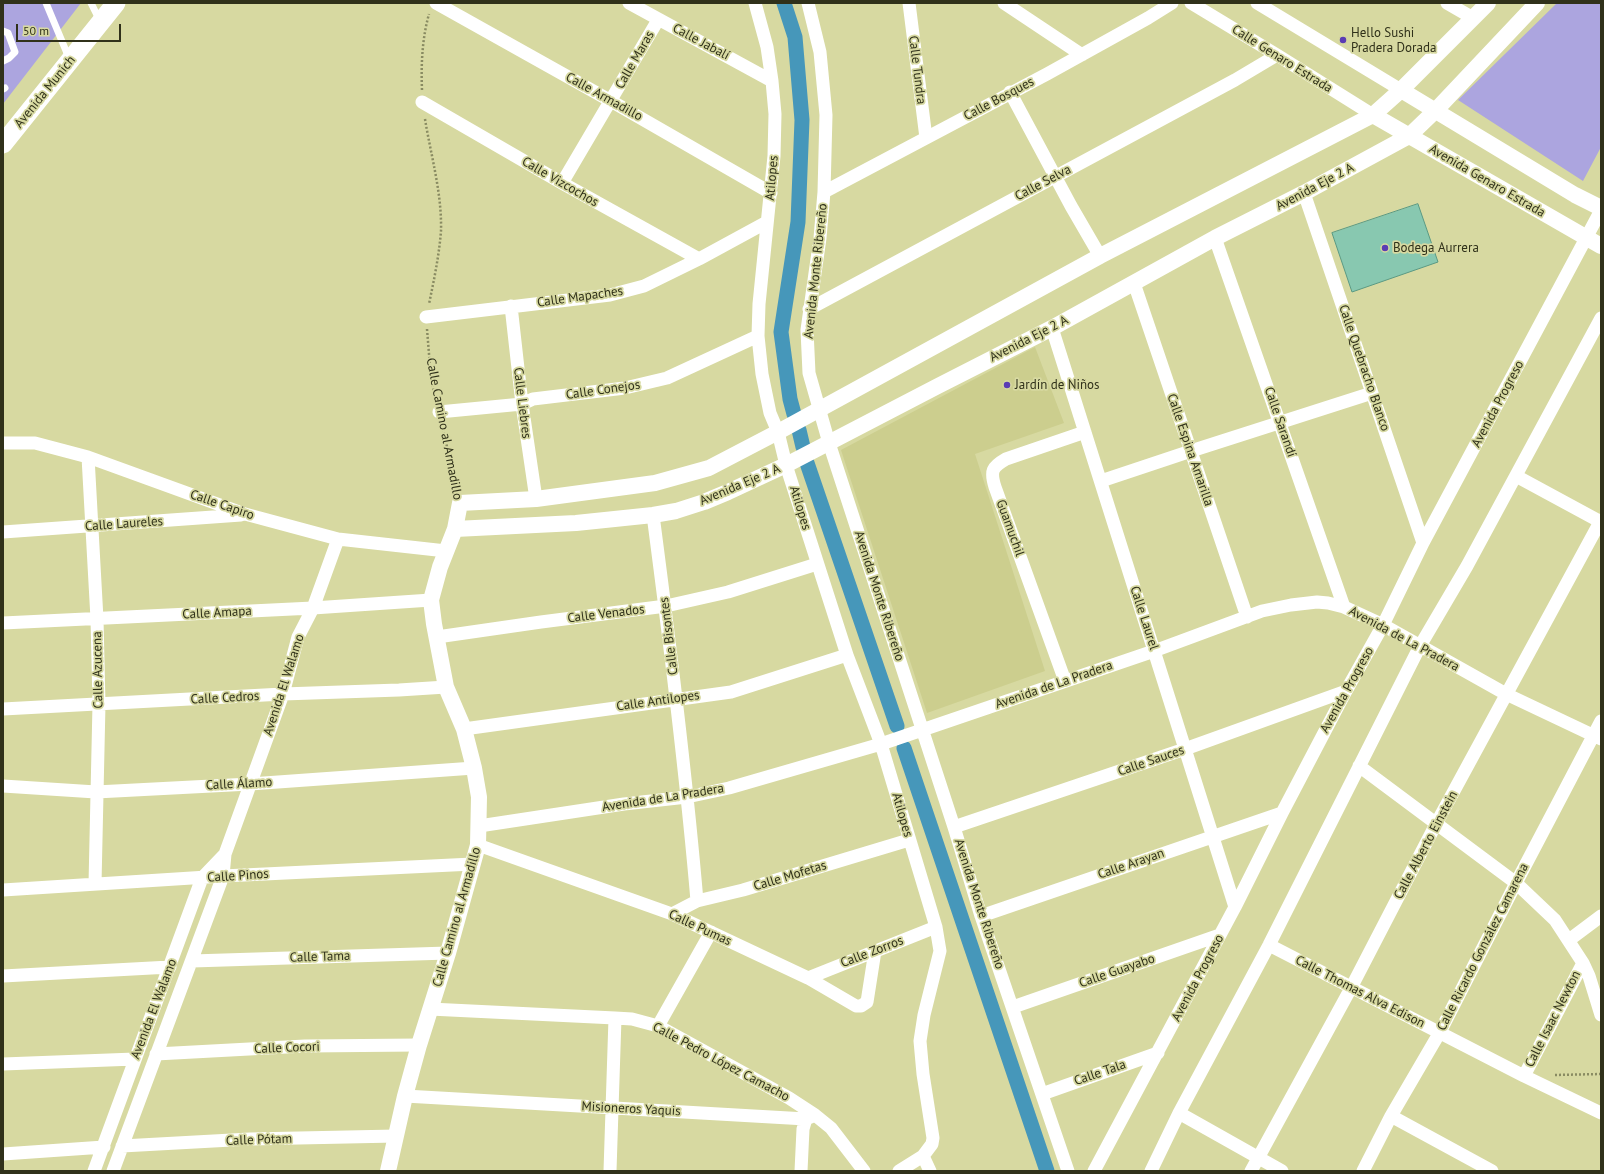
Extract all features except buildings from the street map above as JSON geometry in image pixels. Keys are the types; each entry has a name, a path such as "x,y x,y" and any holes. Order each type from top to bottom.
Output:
{"main road":[{"name":"Avenida Munich","path":"3,144 116,3"}],"street":[{"name":"Calle Jabalí","path":"629,3 772,81"},
{"name":"Atilopes","path":"755,3 767,47 775,114 771,193 759,304 758,336 762,374 770,413 778,432 786,465 817,564 847,655 881,744 936,927 940,951 924,1015 920,1041 923,1074 933,1138 932,1144 923,1156"},
{"name":"Avenida Monte Ribereño","path":"808,3 820,52 826,115 824,192 820,238 807,330 809,373 829,443 954,827 981,916 1068,1171"},
{"name":"Calle Tundra","path":"909,3 926,138"},
{"path":"1004,3 1082,55"},
{"name":"Calle Bosques","path":"824,192 1082,55 1172,3"},
{"name":"Calle Genaro Estrada","path":"1191,3 1373,115"},
{"path":"1257,3 1575,195 1601,209"},
{"path":"1447,3 1473,18"},
{"path":"460,503 536,498 655,483 709,468 778,432 1100,256 1373,115 1401,90 1488,3"},
{"name":"Avenida Eje 2 A","path":"455,530 576,524 676,511 704,502 786,465 1052,328 1215,238 1304,194 1409,136 1436,110 1537,3"},
{"name":"Calle Armadillo","path":"433,6 611,101 771,193"},
{"name":"Calle Maras","path":"562,183 658,20"},
{"name":"Calle Selva","path":"809,309 1235,80 1277,55"},
{"path":"1010,92 1100,256"},
{"name":"Calle Vizcochos","path":"422,102 562,183 699,259"},
{"name":"Avenida Genaro Estrada","path":"1373,115 1601,246"},
{"name":"Calle Quebracho Blanco","path":"1304,194 1423,543"},
{"name":"Avenida Progreso","path":"1094,1171 1235,908 1282,813 1346,691 1383,625 1423,543 1587,238 1601,209"},
{"name":"Calle Mapaches","path":"426,317 610,295 644,286 699,259 767,222"},
{"name":"Calle Sarandí","path":"1215,238 1344,607"},
{"name":"Calle Espina Amarilla","path":"1134,283 1247,617"},
{"name":"Calle Liebres","path":"511,306 522,404 536,498"},
{"path":"1151,1171 1179,1113 1269,945 1420,646 1516,476 1601,319"},
{"name":"Calle Laurel","path":"1052,328 1235,908"},
{"name":"Calle Conejos","path":"439,412 522,404 533,399 624,388 667,378 758,336"},
{"path":"1100,481 1372,393"},
{"name":"Guamuchil","path":"1065,681 995,487 992,478 992,470 996,465 1006,459 1085,432"},
{"name":"Calle Capiro","path":"3,443 35,443 88,457 245,514 338,539 446,551"},
{"name":"Calle Azucena","path":"88,457 97,619 98,704 95,884"},
{"path":"1516,476 1601,521"},
{"name":"Calle Camino al Armadillo","path":"388,1171 405,1096 419,1045 448,953 478,845 479,797 474,768 464,729 446,687 431,600 446,551 455,530 460,503"},
{"name":"Calle Laureles","path":"3,532 93,527 245,514"},
{"name":"Calle Bisontes","path":"653,515 666,606 697,902"},
{"name":"Calle Alberto Einstein","path":"1251,1171 1351,988 1436,824 1506,694 1601,521"},
{"name":"Avenida El Walamo","path":"112,1171 223,876 225,854 283,694 298,637 313,608 338,539"},
{"name":"Calle Venados","path":"437,637 666,606 728,592 817,564"},
{"name":"Calle Amapa","path":"3,623 313,608 431,600"},
{"name":"Avenida de La Pradera","path":"479,826 624,804 687,797 728,788 881,744 1154,651 1247,617 1276,608 1304,603 1328,603 1344,607 1383,625 1506,694 1597,737"},
{"name":"Calle Antilopes","path":"464,729 731,692 847,655"},
{"name":"Calle Cedros","path":"3,709 446,687"},
{"name":"Calle Sauces","path":"954,827 1185,749 1346,691"},
{"name":"Calle Ricardo González Camarena","path":"1363,1171 1391,1116 1440,1032 1516,883 1597,737 1601,721"},
{"path":"1360,766 1516,883 1555,920 1583,963 1595,976 1601,1015"},
{"name":"Calle Álamo","path":"3,786 96,792 250,784 474,768"},
{"name":"Calle Arayan","path":"981,916 1282,813"},
{"name":"Calle Mofetas","path":"672,914 697,902 743,890 909,840"},
{"name":"Calle Pumas","path":"478,845 672,914 808,978 856,1006 861,1006 867,1002 874,952"},
{"name":"Avenida El Walamo","path":"94,1171 202,878 225,854"},
{"name":"Calle Pinos","path":"3,890 223,876 473,864"},
{"path":"1569,940 1601,916"},
{"name":"Calle Zorros","path":"808,978 936,927"},
{"path":"658,1026 711,932"},
{"name":"Calle Guayabo","path":"1013,1008 1220,935"},
{"name":"Calle Thomas Alva Edison","path":"1269,945 1524,1076 1601,1113"},
{"name":"Calle Tama","path":"192,961 448,953"},
{"name":"Calle Isaac Newton","path":"1524,1076 1583,963"},
{"path":"3,976 170,967"},
{"name":"Calle Pedro López Camacho","path":"430,1009 632,1019 658,1026 789,1098 810,1117 831,1128 864,1171"},
{"path":"610,1171 615,1018"},
{"name":"Calle Cocori","path":"156,1054 305,1046 419,1045"},
{"name":"Calle Tala","path":"1042,1094 1158,1053"},
{"path":"3,1064 135,1059"},
{"name":"Misioneros Yaquis","path":"405,1096 612,1108 810,1117"},
{"path":"1179,1113 1282,1171"},
{"path":"1391,1116 1492,1171"},
{"path":"801,1171 803,1129 810,1117"},
{"name":"Calle Pótam","path":"122,1146 250,1139 396,1136"},
{"path":"3,1154 104,1147"},
{"path":"899,1171 923,1156 930,1171"}],"lane":[{"path":"46,3 70,60"},
{"path":"91,3 100,23"},
{"path":"3,31 8,33 15,52 3,61"}],"path":[{"name":"Calle Camino al Armadillo","path":"433,6 423,39 421,68 422,102 438,191 441,230 437,265 426,317 431,379 455,474 460,503"},
{"path":"1524,1076 1601,1074"}],"shaded area":[{"path":"3,3 81,3 3,104"},
{"path":"1557,3 1601,3 1601,147 1583,181 1458,100"},
{"path":"1035,347 1064,423 975,454 1045,671 927,713 841,450"}],"waterway":[{"path":"784,3 795,37 802,120 798,222 781,332 790,399 794,414"},
{"path":"799,430 803,447"},
{"path":"807,463 897,726"},
{"path":"904,748 1047,1171"}],"place":[{"name":"Hello Sushi Pradera Dorada","path":"1343,40"},
{"name":"Bodega Aurrera","path":"1385,248"},
{"name":"Jardín de Niños","path":"1007,385"}]}
